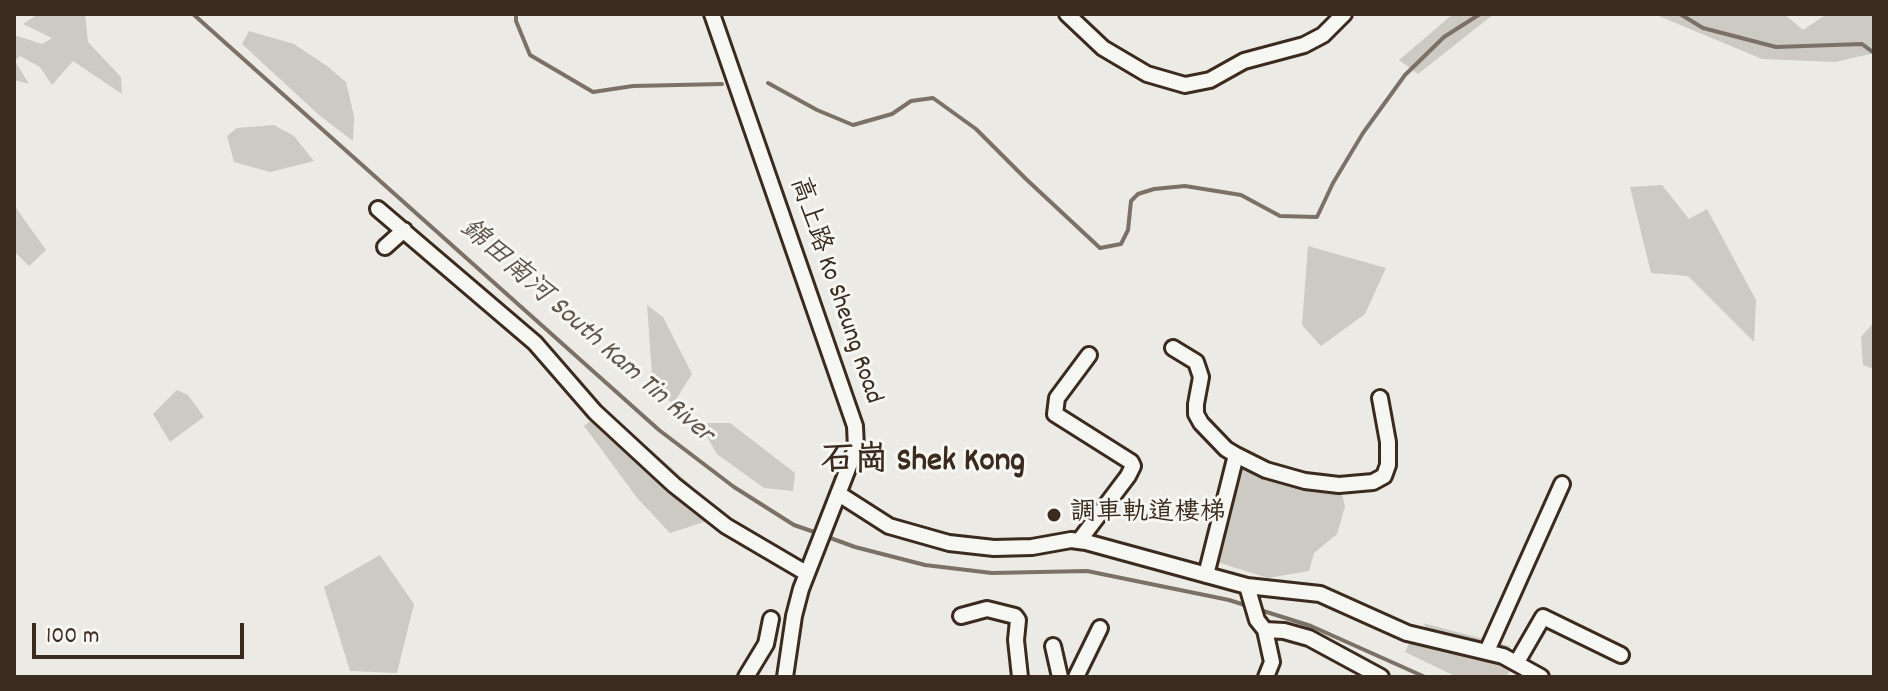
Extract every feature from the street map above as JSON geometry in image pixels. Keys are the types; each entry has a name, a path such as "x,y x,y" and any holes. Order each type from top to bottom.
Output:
{"street":[{"name":"高上路 Ko Sheung Road","path":"712,14 855,426 856,448 809,566 794,616 785,677"},
{"path":"1067,14 1103,48 1147,74 1185,85 1210,80 1244,61 1304,45 1323,35 1344,14"},
{"path":"378,209 535,343 595,412 674,485 726,526 809,566"},
{"path":"385,247 404,230"},
{"path":"1173,348 1196,362 1201,377 1196,414 1226,449 1266,470 1305,481 1339,485 1373,482 1384,476 1388,465 1388,442 1380,398"},
{"path":"1079,541 1133,466 1055,414 1057,398 1089,355"},
{"path":"1206,575 1236,455"},
{"path":"1487,651 1562,484"},
{"path":"839,494 889,526 949,543 994,548 1079,541 1249,589 1320,594 1407,633 1487,651 1517,662 1541,677"},
{"path":"1249,589 1272,653 1266,677"},
{"path":"961,616 987,609 1017,617 1020,677"},
{"path":"1517,662 1543,617 1621,655"},
{"path":"746,677 766,644 771,619"},
{"path":"1261,625 1309,638 1381,677"},
{"path":"1076,677 1100,628"},
{"path":"1053,646 1060,677"}],"shaded area":[{"path":"38,14 85,14 88,42 121,77 122,94 73,61 52,85 40,67 20,56 15,61 29,84 14,80 14,35 42,44 52,38 23,24"},
{"path":"1453,14 1494,14 1418,74 1399,60"},
{"path":"1654,14 1784,14 1803,30 1827,14 1868,14 1874,17 1874,53 1835,62 1762,59"},
{"path":"249,31 294,44 346,82 354,116 353,141 319,115 242,44"},
{"path":"274,125 294,136 314,161 270,172 234,162 227,136 237,128"},
{"path":"1662,185 1689,219 1707,209 1756,300 1754,342 1688,276 1651,273 1630,187"},
{"path":"14,205 46,250 29,266 14,251"},
{"path":"1308,246 1386,268 1365,314 1321,346 1302,325"},
{"path":"647,305 663,317 692,374 673,404 653,387"},
{"path":"1874,322 1874,369 1863,365 1861,337"},
{"path":"177,390 188,395 204,417 170,442 153,414"},
{"path":"605,409 693,487 704,522 670,533 638,499 584,426"},
{"path":"699,423 730,423 795,473 793,491 764,488 717,454"},
{"path":"1243,468 1285,485 1320,491 1341,490 1345,507 1337,534 1314,553 1309,571 1268,578 1217,562 1236,472"},
{"path":"380,555 414,604 397,673 350,671 324,587"},
{"path":"1423,623 1510,646 1506,665 1512,670 1504,677 1457,677 1405,652 1411,640 1438,646"}],"waterway":[{"name":"錦田南河 South Kam Tin River","path":"193,14 659,430 734,487 794,525 817,533"},
{"path":"516,14 530,55 593,92 633,86 722,84"},
{"path":"768,83 817,110 853,125 892,114 911,101 933,98 976,129 1100,248 1121,244 1128,230 1131,201 1138,194 1154,189 1185,186 1241,195 1280,216 1317,217 1363,133 1405,75 1444,37 1480,14"},
{"path":"1680,14 1703,28 1776,47 1862,44 1874,53"},
{"name":"錦田南河 South Kam Tin River","path":"825,536 925,565 992,573 1087,571 1248,606"},
{"name":"錦田南河 South Kam Tin River","path":"1257,609 1311,626 1425,677"}],"place":[{"name":"調車軌道樓梯","path":"1054,515"}],"district":[{"name":"石崗 Shek Kong","path":"923,464"}]}
